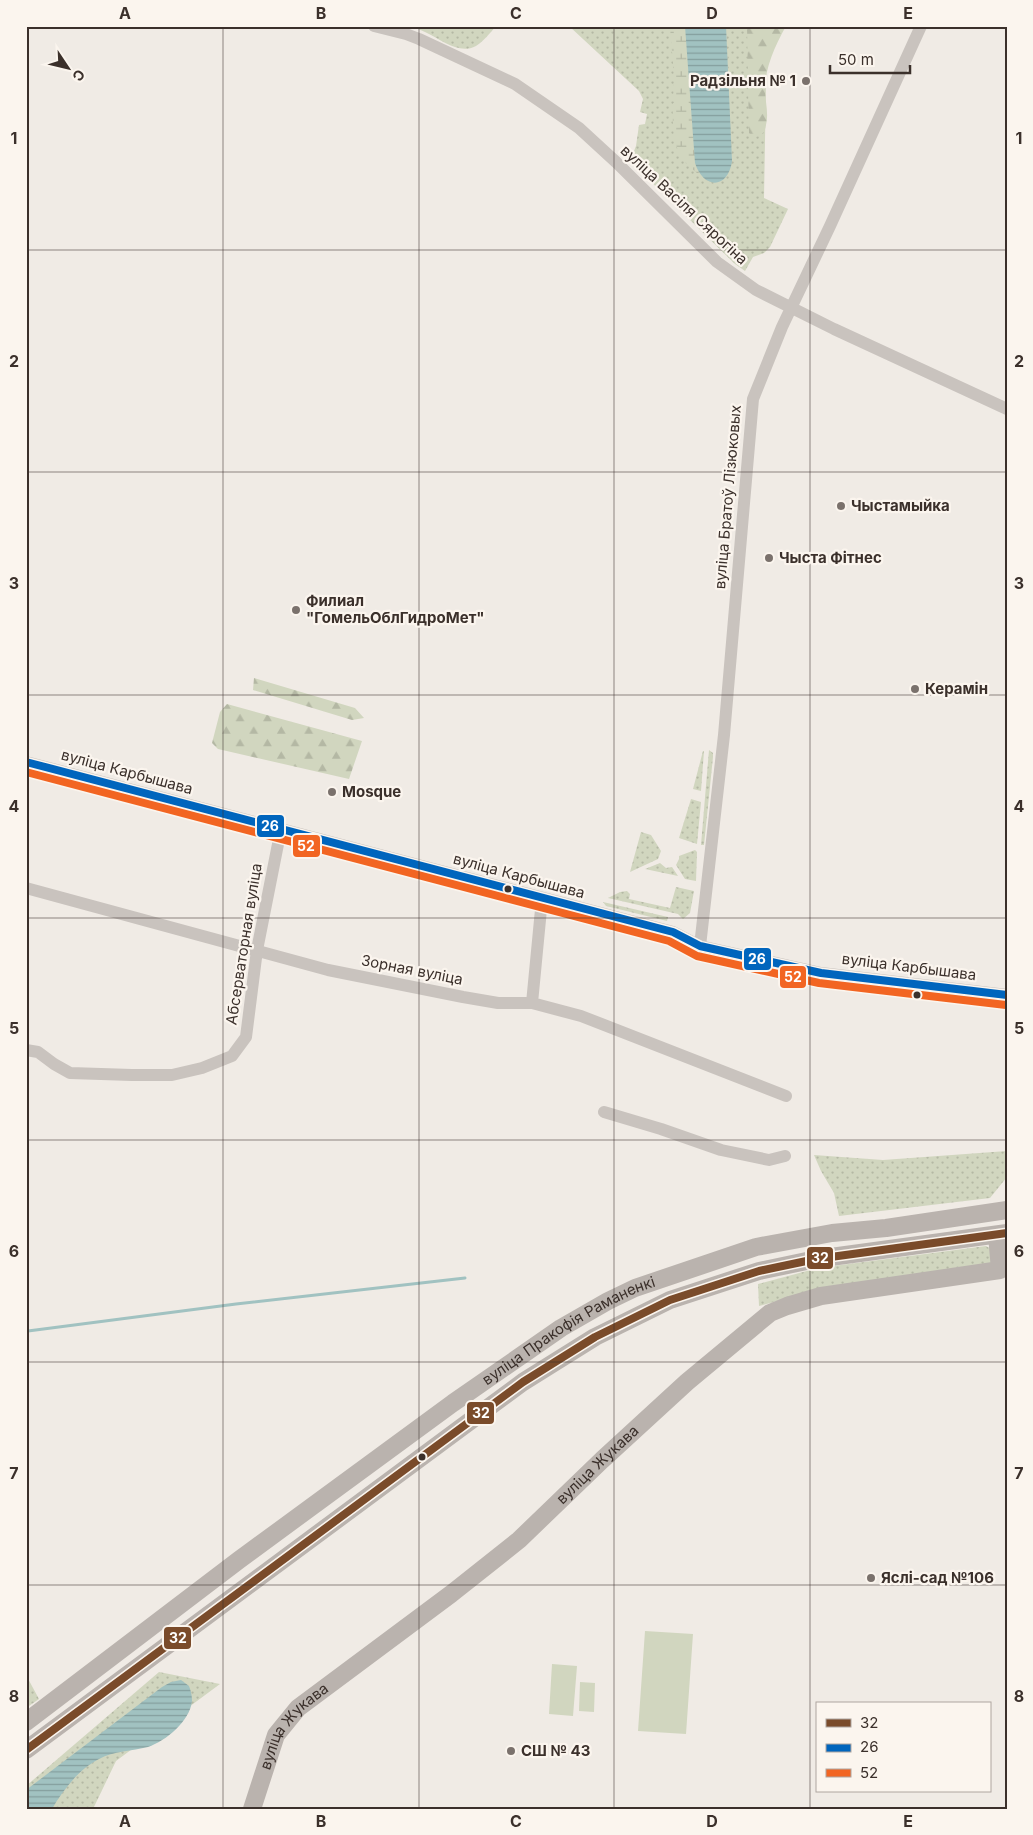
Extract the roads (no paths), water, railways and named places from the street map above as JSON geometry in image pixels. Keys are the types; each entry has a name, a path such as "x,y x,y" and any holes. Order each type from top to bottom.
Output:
{"street":[{"name":"вуліца Васіля Сярогіна","path":"374,26 419,39 515,84 532,95 579,128 696,239 717,262 756,290 1007,410"},
{"name":"вуліца Братоў Лізюковых","path":"700,946 724,734 750,413 756,387 921,26"},
{"name":"вуліца Карбышава","path":"26,762 673,932 700,946 821,973 1007,995"},
{"name":"Абсерваторная вуліца","path":"26,1050 38,1052 70,1073 132,1075 172,1075 202,1068 232,1056 246,1037 257,950 281,829"},
{"name":"Зорная вуліца","path":"26,888 328,970 498,1003 532,1003 581,1016 786,1096"},
{"path":"532,1003 542,899"},
{"path":"604,1112 721,1150 769,1160 786,1156"},
{"name":"вуліца Пракофія Раманенкі","path":"26,1722 239,1560 453,1403 561,1328 635,1288 756,1247 832,1233 1007,1210"},
{"path":"937,1220 931,1225 930,1232 937,1242"},
{"name":"вуліца Пракофія Раманенкі","path":"26,1750 523,1382 595,1337 670,1300 759,1271 816,1259 1002,1234"},
{"name":"вуліца Жукава","path":"252,1809 276,1735 298,1708 451,1594 519,1540 602,1460 688,1382 770,1314 787,1306 821,1296 1000,1270 1002,1234"},
{"path":"756,1247 765,1250 768,1257 766,1267 759,1271"},
{"path":"239,1560 235,1566 237,1577 247,1582 254,1580"}],"water":[{"path":"685,26 726,26 732,161 726,177 715,183 704,178 695,163"},
{"path":"181,1680 189,1686 192,1701 187,1716 169,1735 148,1747 111,1754 92,1763 72,1781 52,1809 26,1809 26,1790 162,1687 171,1682"}],"waterway":[{"path":"28,1331 236,1304 465,1278"}],"place":[{"name":"Радзільня № 1","path":"806,81"},
{"name":"Чыстамыйка","path":"841,506"},
{"name":"Чыста Фітнес","path":"769,558"},
{"name":"Филиал \"ГомельОблГидроМет\"","path":"296,610"},
{"name":"Керамін","path":"915,689"},
{"name":"Mosque","path":"332,792"},
{"name":"Яслі-сад №106","path":"871,1578"},
{"name":"СШ № 43","path":"511,1751"}]}
